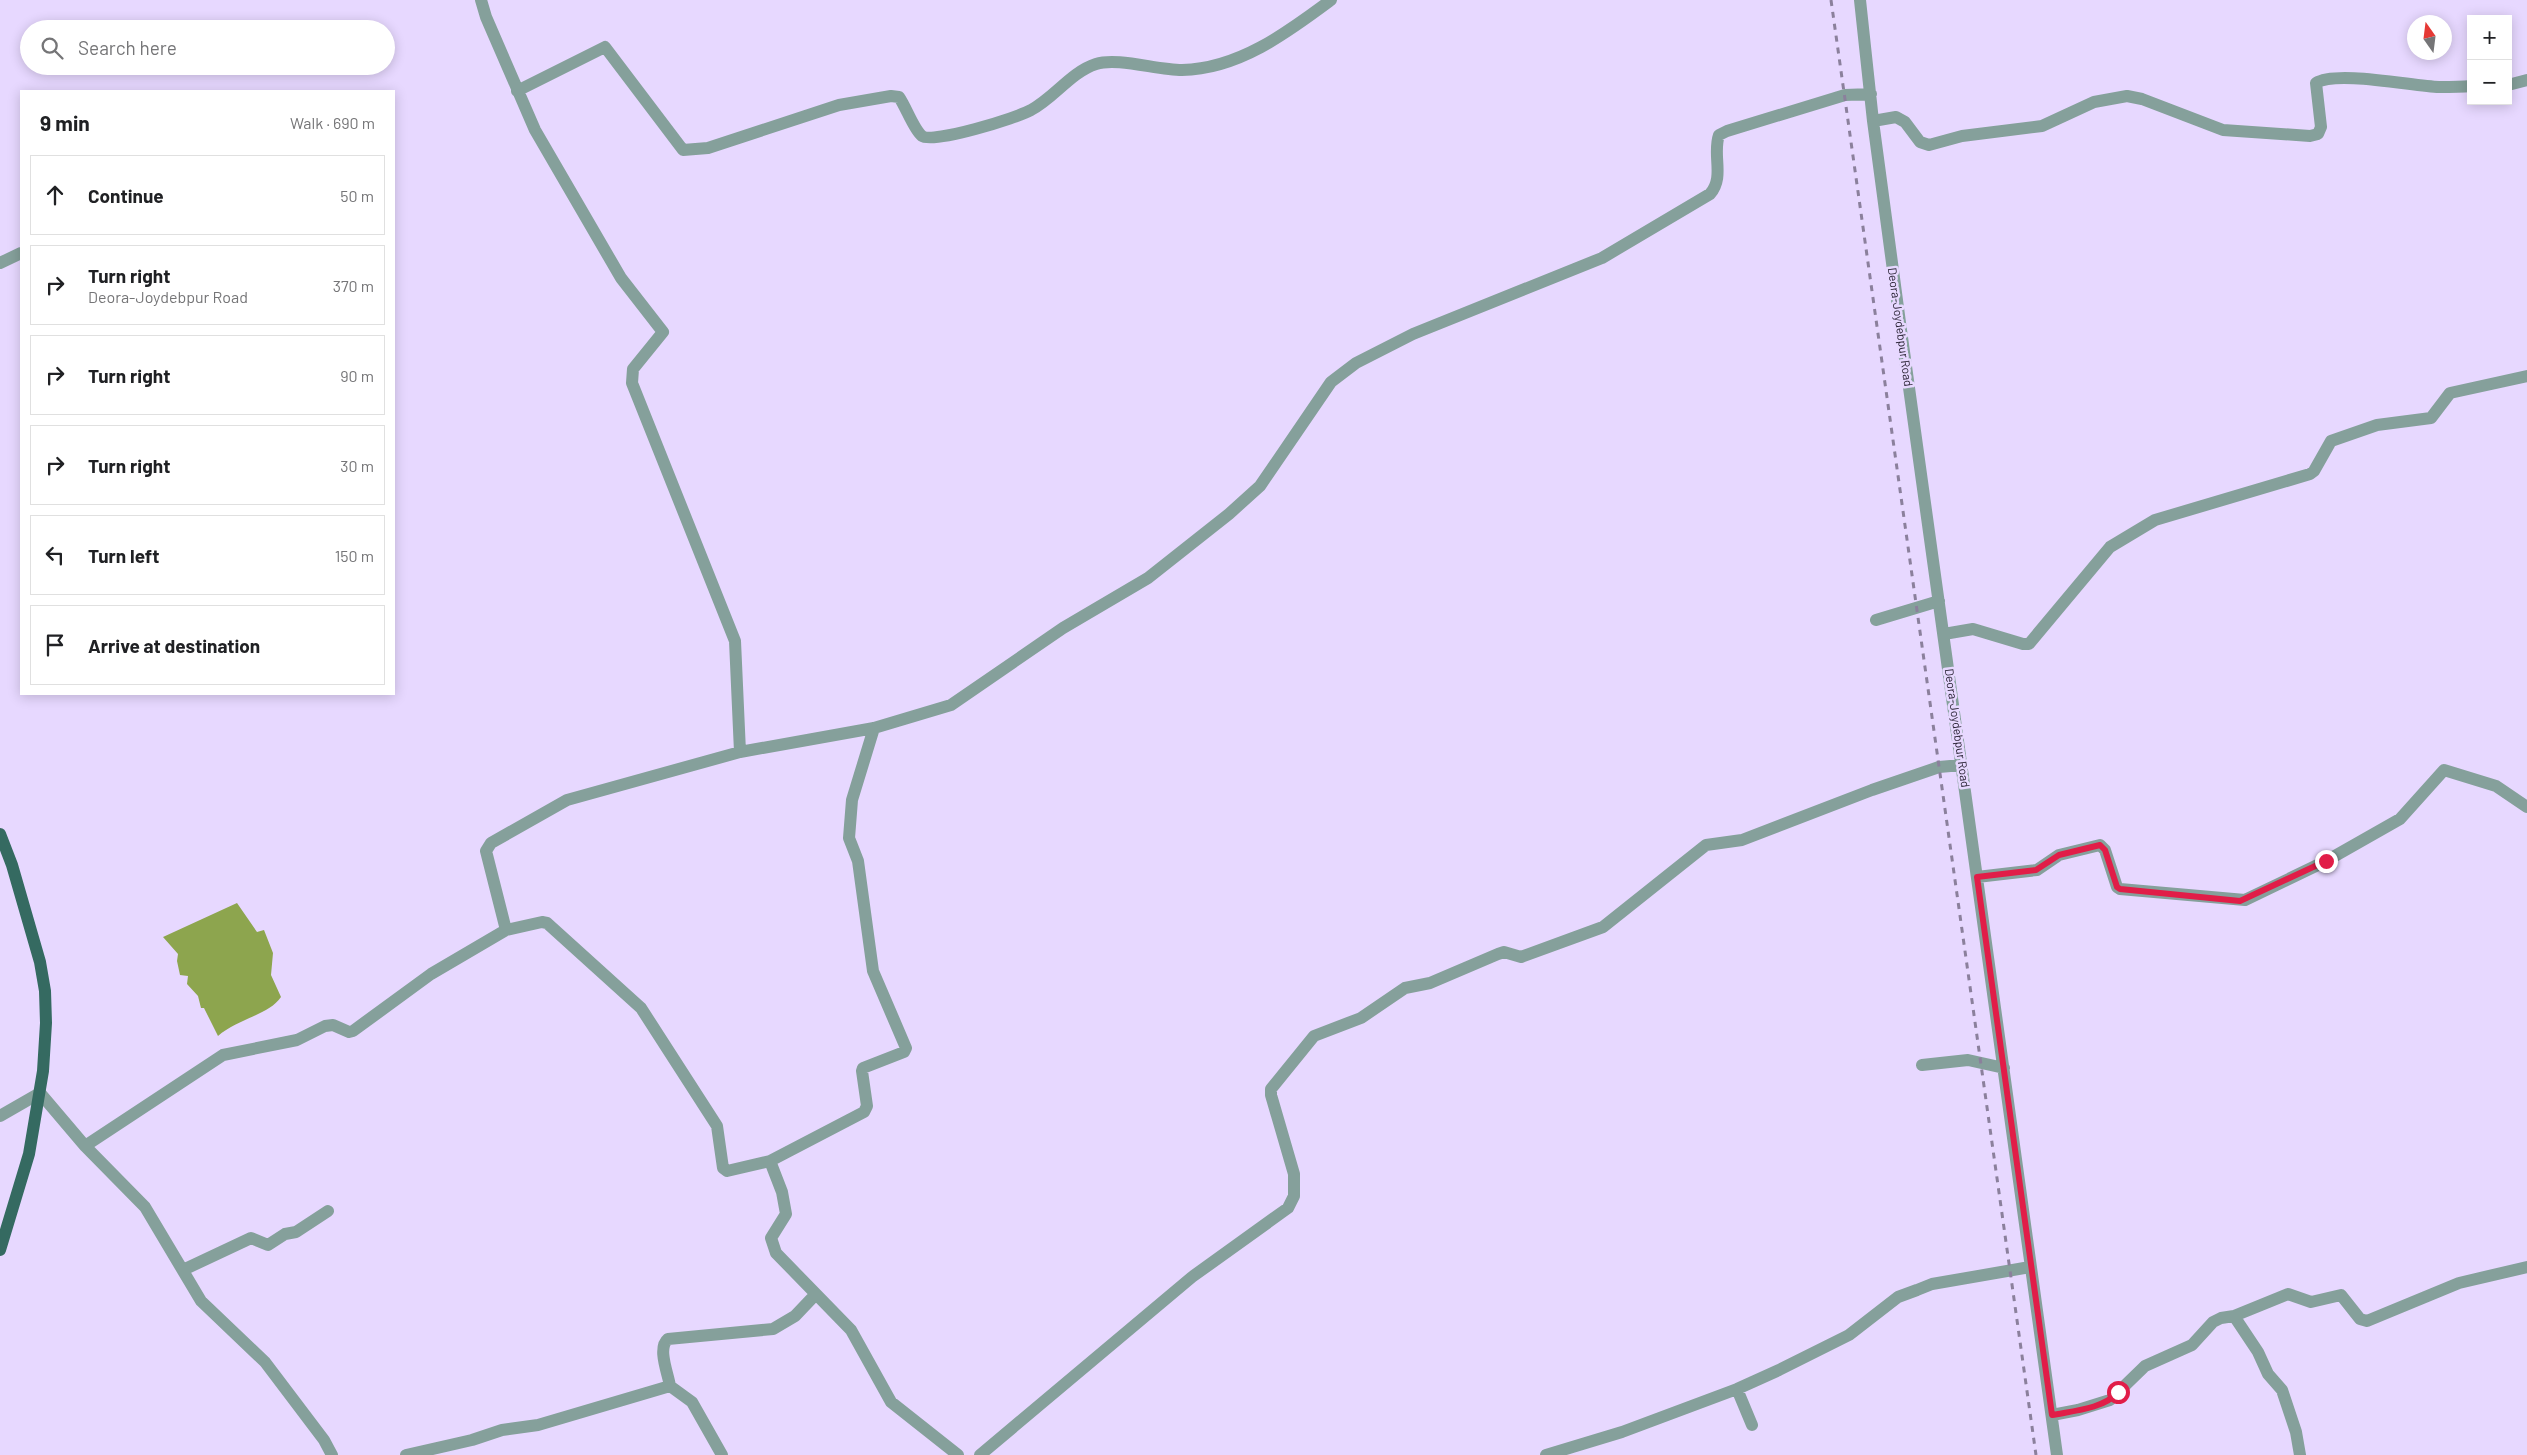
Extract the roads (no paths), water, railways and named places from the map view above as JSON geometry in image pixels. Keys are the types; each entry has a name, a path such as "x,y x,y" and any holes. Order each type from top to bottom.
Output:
{"main road":[{"path":"0,834 12,865 40,962 45,991 45,1032 40,1093 29,1154 0,1250"}],"street":[{"path":"481,0 517,91 535,130 621,278 663,332 633,369 632,383 735,641 740,752"},
{"path":"517,91 605,47 683,150 708,148 840,104 891,96 899,97 920,134 928,139 961,133 1031,110 1085,69 1096,64 1111,61 1146,67 1182,70 1203,68 1240,57 1284,34 1331,0"},
{"name":"Deora-Joydebpur Road","path":"1860,0 1873,121 2057,1455"},
{"path":"1873,121 1896,117 1905,122 1920,142 1929,145 1962,136 2042,126 2094,102 2128,96 2142,99 2223,130 2310,136 2318,134 2321,127 2316,83 2320,80 2338,77 2439,87 2467,86"},
{"path":"2512,85 2527,80"},
{"path":"506,930 486,851 491,843 567,800 740,752 874,728 951,705 1063,628 1148,578 1230,514 1260,486 1331,382 1356,362 1413,334 1602,258 1710,194 1716,187 1718,179 1716,143 1719,135 1727,130 1845,95 1870,94"},
{"path":"0,263 20,253"},
{"path":"1944,634 1973,629 2023,644 2029,644 2110,547 2154,520 2310,474 2314,471 2331,441 2377,425 2431,418 2450,393 2527,376"},
{"path":"1876,620 1939,601"},
{"path":"85,1146 223,1055 297,1040 325,1026 333,1025 348,1032 353,1031 431,974 506,930 548,923 640,1008 717,1126 724,1168 734,1171 770,1161 864,1112 867,1106 862,1071 866,1066 904,1052 906,1048 873,971 858,861 849,838 852,800 874,728"},
{"path":"980,1455 1192,1277 1288,1208 1294,1196 1294,1174 1271,1095 1271,1089 1314,1036 1361,1018 1405,988 1430,983 1504,952 1520,957 1603,927 1706,845 1742,840 1888,784 1939,767 1962,765"},
{"path":"1977,877 2036,870 2059,855 2100,845 2105,850 2117,887 2120,889 2240,901 2326,861 2400,819 2444,770 2496,786 2527,807"},
{"path":"1922,1065 1968,1060 2004,1068"},
{"path":"0,1116 40,1093 85,1146 145,1207 202,1301 265,1362 324,1440 332,1455"},
{"path":"770,1161 782,1192 786,1216 771,1238 781,1260 851,1330 891,1402 958,1455"},
{"path":"183,1270 251,1238 268,1245 285,1234 296,1232 328,1210"},
{"path":"1546,1455 1622,1432 1737,1389 1849,1335 1898,1297 1932,1284 2030,1267"},
{"path":"2052,1415 2078,1410 2110,1400 2148,1364 2183,1351 2192,1345 2213,1322 2221,1318 2234,1316 2288,1294 2311,1302 2337,1294 2344,1297 2360,1320 2367,1321 2459,1283 2527,1267"},
{"path":"722,1455 692,1402 670,1386 663,1349 668,1339 773,1329 796,1316 815,1295"},
{"path":"2234,1316 2258,1352 2268,1374 2282,1390 2296,1432 2300,1455"},
{"path":"406,1455 472,1440 502,1430 538,1425 670,1386"},
{"path":"1737,1389 1752,1425"}],"railway":[{"path":"1831,0 2036,1455"}]}
